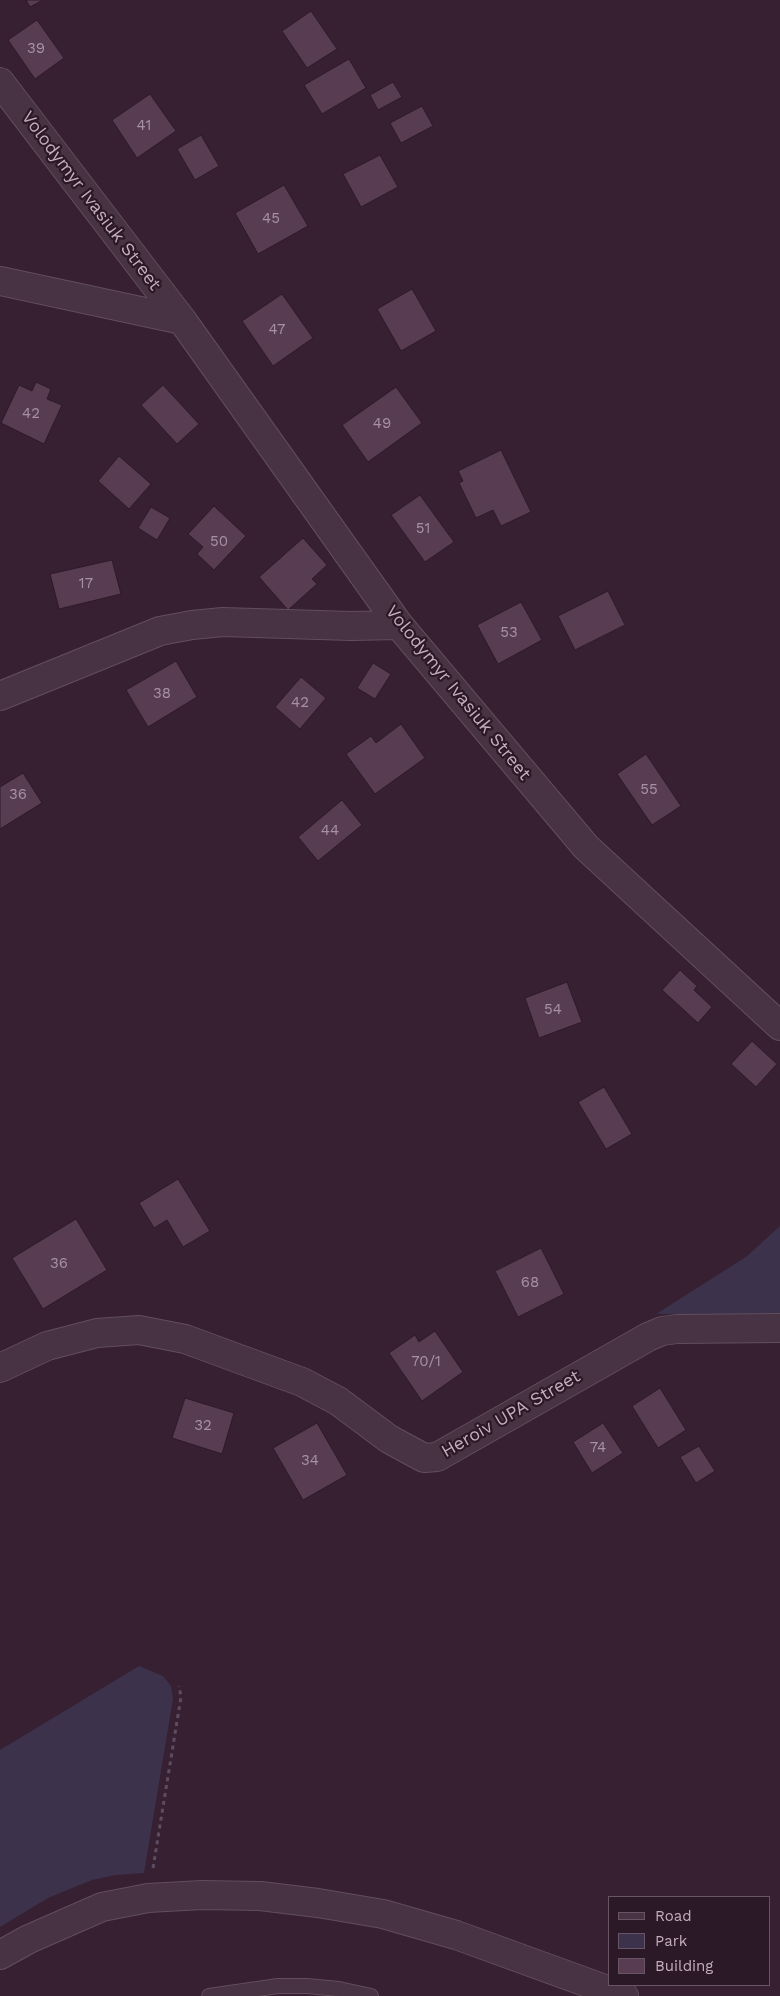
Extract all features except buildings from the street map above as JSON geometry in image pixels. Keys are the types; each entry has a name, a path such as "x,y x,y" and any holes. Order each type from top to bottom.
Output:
{"street":[{"name":"Volodymyr Ivasiuk Street","path":"0,82 182,320 399,625 586,848 780,1026"},
{"name":"Volodymyr Ivasiuk Street","path":"0,281 182,320"},
{"path":"0,696 160,631 184,626 223,622 351,626 399,625"},
{"name":"Heroiv UPA Street","path":"0,1368 47,1346 97,1333 139,1330 185,1339 302,1382 338,1401 389,1439 424,1458 437,1457 648,1337 677,1329 780,1328"},
{"path":"0,1955 29,1939 102,1908 148,1898 202,1895 260,1896 383,1914 456,1935 624,1996"}],"lane":[{"path":"209,1996 278,1986 339,1989 371,1996"}],"path":[{"path":"148,1898 181,1697 179,1686"}],"green space":[{"path":"780,1226 780,1315 656,1314 746,1257"},
{"path":"139,1666 163,1676 171,1686 173,1699 144,1873 116,1875 92,1880 48,1898 0,1927 0,1750"}]}
